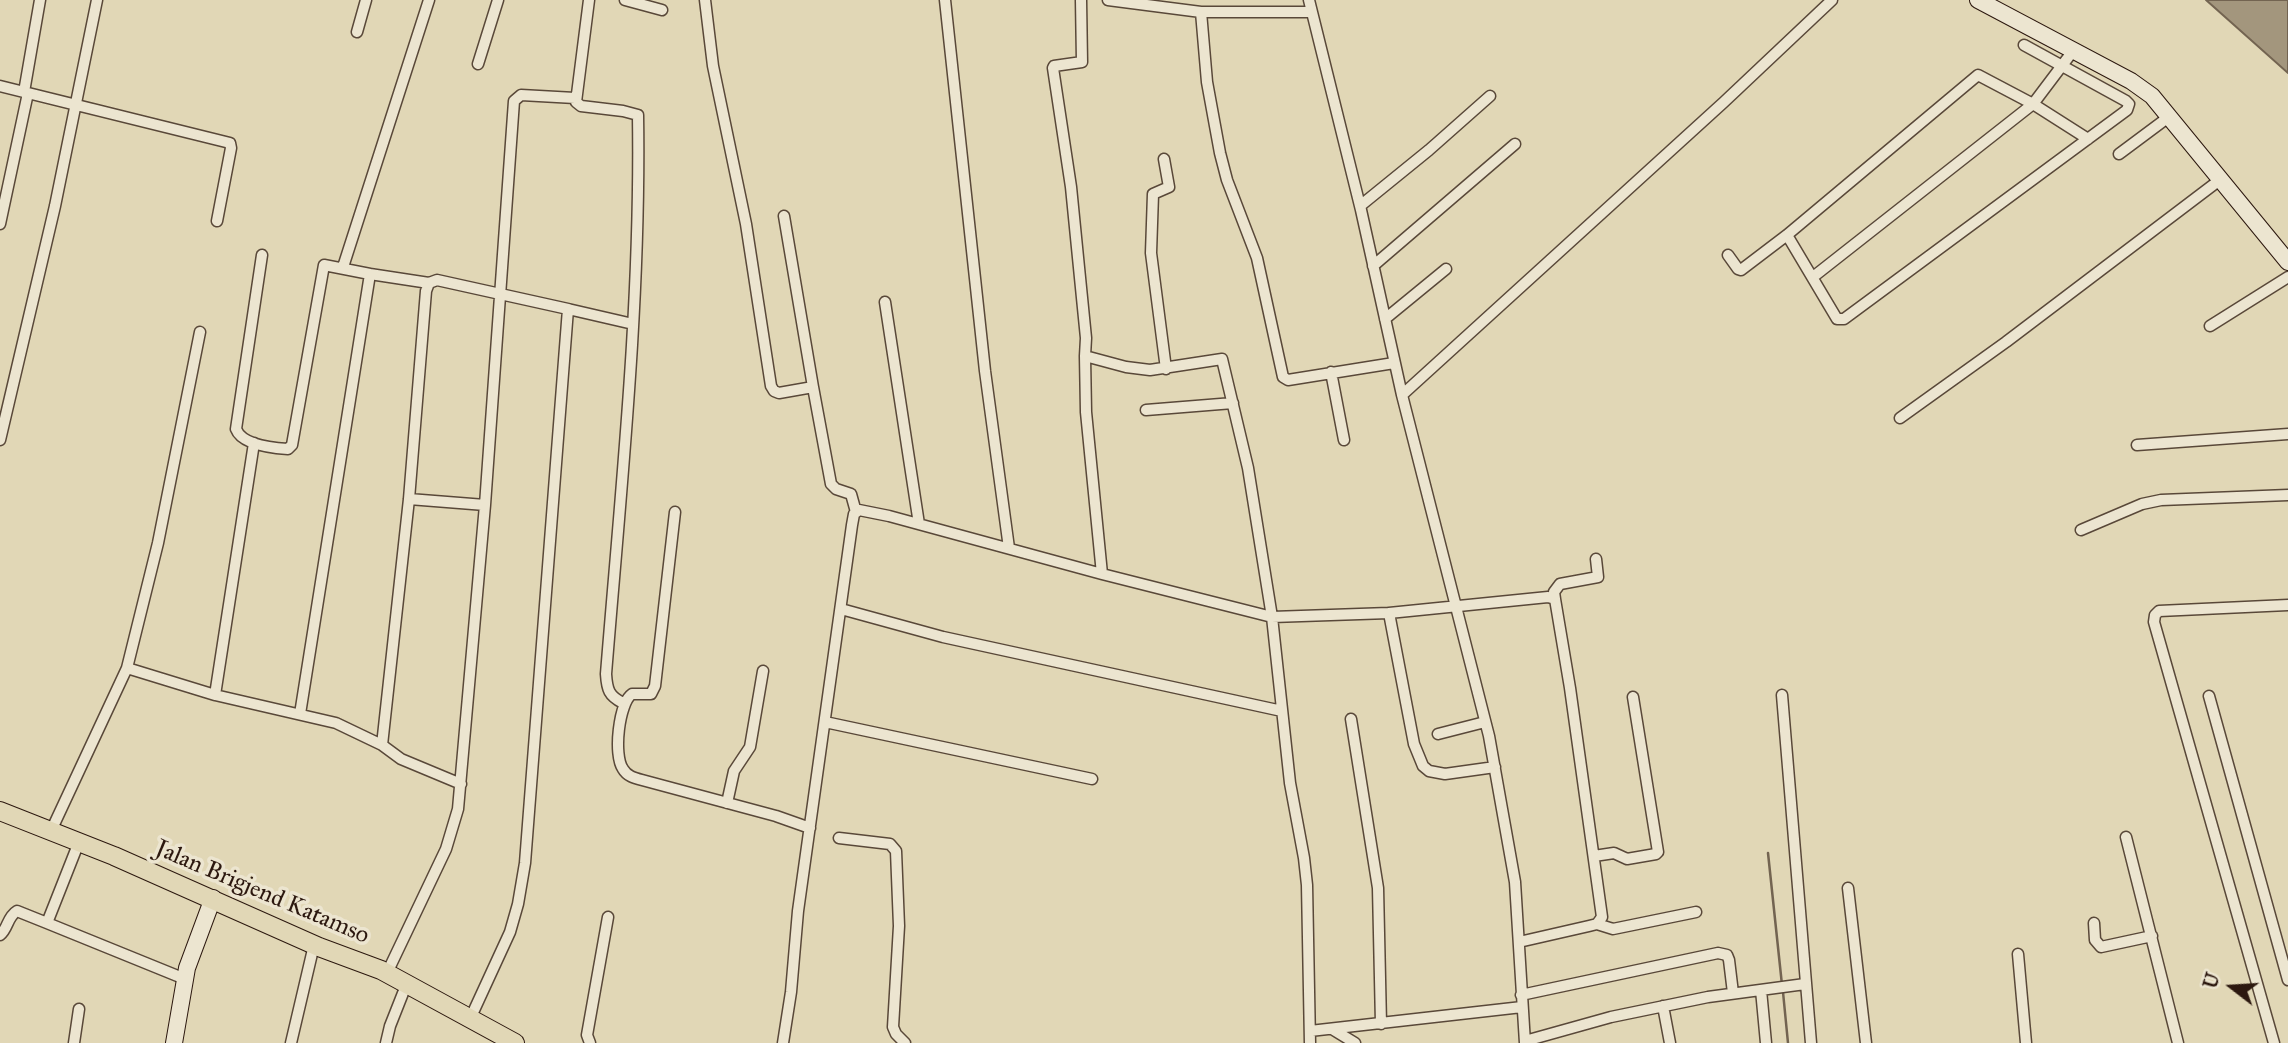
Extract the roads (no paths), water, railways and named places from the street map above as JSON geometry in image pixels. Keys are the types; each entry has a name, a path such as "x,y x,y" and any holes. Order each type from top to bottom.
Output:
{"main road":[{"name":"Jalan Brigjend Katamso","path":"0,811 213,898 314,945 387,973 500,1038 515,1043"}],"street":[{"path":"0,224 26,93 40,0"},
{"path":"0,440 97,0"},
{"path":"357,32 366,0"},
{"path":"343,267 429,0"},
{"path":"478,64 498,0"},
{"path":"589,0 575,98 577,104 638,114 638,238 606,674 608,691 623,704"},
{"path":"625,0 662,10"},
{"path":"705,0 713,66 746,224 771,386 779,393 813,387"},
{"path":"945,0 985,371 1009,548"},
{"path":"1081,0 1082,62 1053,68 1071,187 1086,338 1086,412 1102,574"},
{"path":"1402,395 1832,0"},
{"path":"1978,0 2131,81 2152,96 2288,262"},
{"path":"1116,1 1201,12 1244,6 1310,6 1360,206 1394,363 1495,767 1512,860 1525,1042 1611,1017 1663,1006 1733,993 1805,984"},
{"path":"1201,12 1207,82 1220,153 1227,180 1257,258 1283,377 1288,380 1394,363"},
{"path":"1787,235 1837,318 1844,319 2126,111 2129,104 2025,45"},
{"path":"1813,277 2033,104 2073,51"},
{"path":"1728,255 1741,270 1787,235 1978,75 2033,104 2088,139"},
{"path":"0,86 230,143 217,221"},
{"path":"387,973 449,843 456,820 485,505 514,101 521,95 575,98"},
{"path":"1360,206 1490,96"},
{"path":"2119,154 2170,116"},
{"path":"1373,266 1515,144"},
{"path":"1164,159 1169,186 1153,194 1150,244 1166,369"},
{"path":"1900,418 2006,342 2221,179"},
{"path":"783,1043 791,992 798,911 856,512 851,494 835,489 831,484 784,216"},
{"path":"262,255 236,429 238,435 254,443 286,449 291,447 326,264 429,283 440,281 633,324"},
{"path":"1385,319 1446,269"},
{"path":"300,714 370,274"},
{"path":"2210,327 2288,278"},
{"path":"382,745 409,499 426,291 429,283"},
{"path":"885,302 919,524"},
{"path":"470,1019 510,932 525,863 568,309"},
{"path":"51,831 127,668 158,543 200,332"},
{"path":"1085,356 1135,369 1166,369 1222,359 1248,468 1272,617 1290,783 1301,838 1307,885 1310,1043"},
{"path":"1331,372 1344,440"},
{"path":"1146,410 1233,403"},
{"path":"2137,446 2288,434"},
{"path":"215,695 254,443"},
{"path":"2081,530 2142,504 2161,500 2288,495"},
{"path":"409,499 485,505"},
{"path":"856,512 868,511 1272,617 1389,613 1550,597 1555,599"},
{"path":"675,512 654,690 647,695 630,695 623,704 618,753 621,767 629,776 810,828"},
{"path":"1596,559 1598,577 1560,584 1554,592 1602,913 1597,924"},
{"path":"2274,1043 2154,622 2159,611 2288,605"},
{"path":"841,608 943,637 1282,711"},
{"path":"1389,613 1414,744 1423,766 1429,771 1445,774 1495,767"},
{"path":"127,668 215,695 349,728 382,745 401,759 461,785"},
{"path":"727,803 734,771 750,747 763,671"},
{"path":"1782,695 1811,1043"},
{"path":"2209,696 2288,980"},
{"path":"1594,856 1614,853 1627,859 1656,855 1658,852 1633,697"},
{"path":"1351,719 1377,879 1381,1024"},
{"path":"825,722 1092,779"},
{"path":"1438,734 1485,722"},
{"path":"2126,836 2178,1043"},
{"path":"839,838 890,844 896,851 899,926 893,1027 905,1043"},
{"path":"47,923 79,842"},
{"path":"1848,888 1866,1043"},
{"path":"174,1043 185,979 213,898"},
{"path":"0,935 5,931 10,916 17,911 185,979"},
{"path":"1519,942 1597,924 1613,929 1696,912"},
{"path":"590,1043 587,1035 608,917"},
{"path":"2094,923 2095,940 2101,947 2152,936"},
{"path":"291,1043 314,945"},
{"path":"1310,1031 1381,1024 1522,1001 1718,953 1727,955 1729,960 1733,993"},
{"path":"2018,954 2026,1043"},
{"path":"386,1043 407,984"},
{"path":"1761,990 1766,1043"},
{"path":"1663,1006 1670,1043"},
{"path":"74,1043 79,1009"},
{"path":"1332,1029 1355,1043"}],"waterway":[{"path":"1768,853 1782,985"},
{"path":"1783,992 1788,1043"}]}
